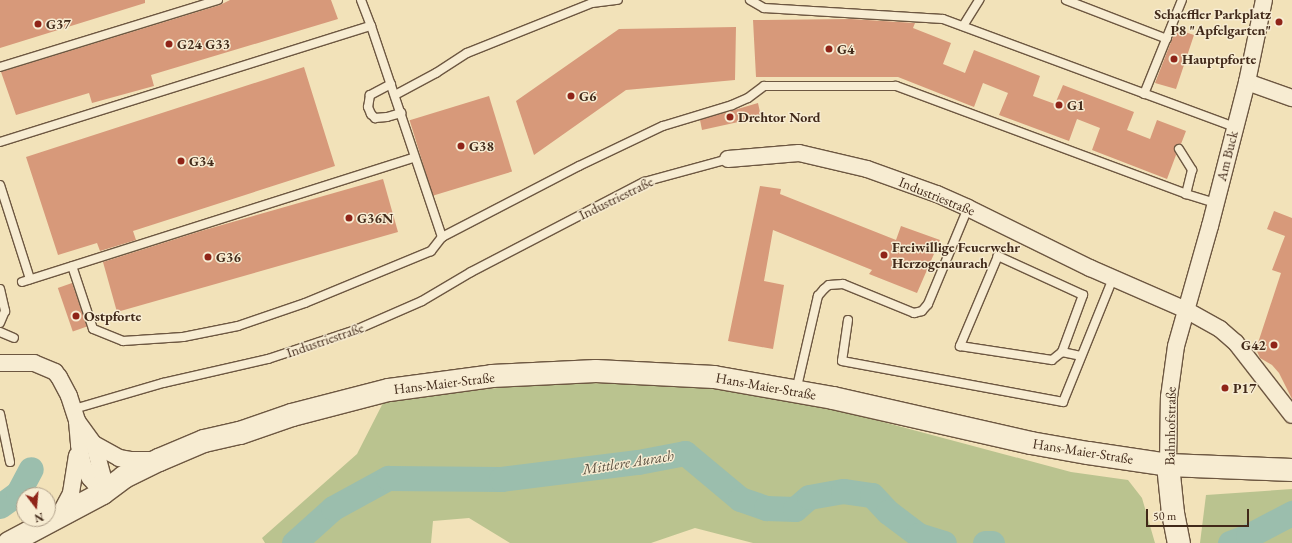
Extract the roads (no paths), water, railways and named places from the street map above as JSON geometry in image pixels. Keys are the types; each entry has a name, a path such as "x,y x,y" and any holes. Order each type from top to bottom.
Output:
{"street":[{"name":"Am Buck","path":"1186,310 1216,203 1234,127 1247,82 1264,0"},
{"path":"1247,82 1292,98"},
{"name":"Industriestraße","path":"728,159 799,153 867,169 937,194 968,208 1113,278 1186,310 1220,329 1236,343 1292,415"},
{"name":"Bahnhofstraße","path":"1179,540 1173,513 1168,465 1169,397 1176,346 1186,310"},
{"path":"0,363 34,363 55,372 69,396 86,445 86,472 103,493"},
{"name":"Hans-Maier-Straße","path":"9,543 103,493 124,477 204,441 240,433 292,415 389,390 492,376 596,371 714,377 872,406 1031,443 1168,465 1292,470"},
{"name":"Hans-Maier-Straße","path":"103,493 129,489 209,452 240,433"},
{"path":"86,445 120,458 132,460 159,460"},
{"path":"59,516 71,493 86,445"}],"lane":[{"path":"0,67 218,0"},
{"path":"361,0 401,113 442,237"},
{"path":"394,95 436,73 467,53 592,3 618,0"},
{"path":"750,0 764,8 943,19 1234,127"},
{"path":"963,26 979,0"},
{"path":"1066,0 1166,39"},
{"path":"1144,94 1182,0"},
{"path":"0,142 371,26"},
{"path":"391,84 370,95 368,107 371,114 375,118 388,117 401,113"},
{"path":"72,266 93,329 123,341 183,337 238,326 305,303 431,251 442,237 579,166 656,130 742,100 764,86 896,86 1186,194 1216,203"},
{"path":"1179,149 1192,170 1186,194"},
{"path":"0,185 26,280 415,157"},
{"name":"Industriestraße","path":"75,415 163,383 268,359 358,330 422,301 471,272 644,182 728,159"},
{"path":"796,391 818,296 824,289 829,285 843,284 914,313 922,311 928,304 968,208"},
{"path":"998,256 1083,295 1062,352 1052,360 960,346 998,256"},
{"path":"848,320 842,362 1063,402 1113,278"},
{"path":"0,289 5,311 0,323"},
{"path":"0,332 14,338"},
{"path":"1062,352 1081,356"},
{"path":"0,414 10,462"}],"waterway":[{"name":"Mittlere Aurach","path":"294,543 333,508 388,478 501,479 638,462 685,453 740,499 766,508 795,509 809,497 843,491 872,495 888,512 918,535 944,543"},
{"name":"Mittlere Aurach","path":"0,506 18,493 31,469"},
{"name":"Mittlere Aurach","path":"1230,543 1248,536 1292,513"},
{"name":"Mittlere Aurach","path":"1248,536 1249,543"},
{"name":"Mittlere Aurach","path":"985,543 992,543"}],"place":[{"name":"Schaeffler Parkplatz P8 \"Apfelgarten\"","path":"1279,22"},
{"name":"G37","path":"38,24"},
{"name":"G24 G33","path":"169,44"},
{"name":"G4","path":"829,49"},
{"name":"Hauptpforte","path":"1174,59"},
{"name":"G6","path":"571,96"},
{"name":"G1","path":"1059,105"},
{"name":"Drehtor Nord","path":"730,117"},
{"name":"G38","path":"461,146"},
{"name":"G34","path":"181,161"},
{"name":"G36N","path":"349,218"},
{"name":"Freiwillige Feuerwehr Herzogenaurach","path":"884,255"},
{"name":"G36","path":"208,257"},
{"name":"Ostpforte","path":"76,316"},
{"name":"G42","path":"1274,345"},
{"name":"P17","path":"1225,388"}]}
